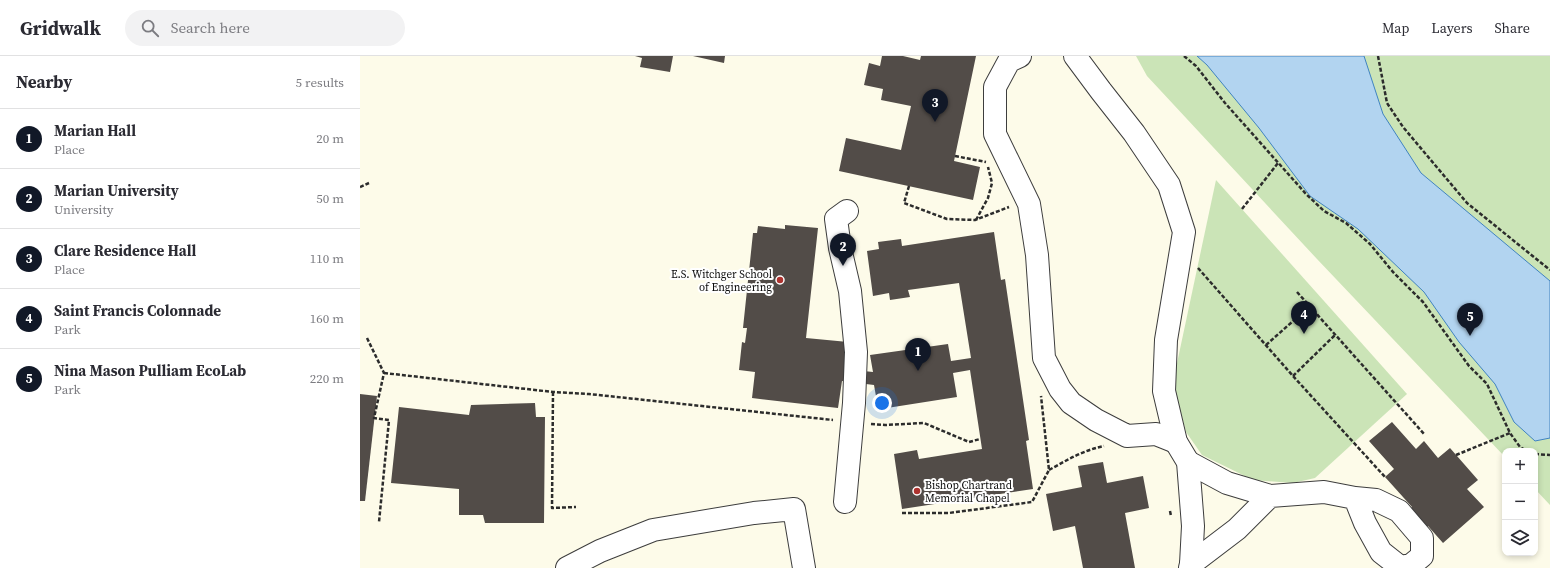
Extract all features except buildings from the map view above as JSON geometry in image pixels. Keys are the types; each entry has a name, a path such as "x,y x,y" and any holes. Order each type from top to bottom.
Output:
{"lane":[{"path":"1020,56 1009,61 995,86 995,134 1029,204 1037,255 1044,358 1060,389 1071,404 1096,420 1127,436 1156,434 1176,442"},
{"path":"1075,56 1100,91 1134,133 1169,185 1184,232 1166,340 1164,391 1176,442 1188,462 1193,526 1191,566"},
{"path":"845,502 854,403 856,352 850,292 840,248 836,219 847,210"},
{"path":"1188,462 1227,483 1270,496 1324,492 1355,498"},
{"path":"1191,566 1237,530 1270,496"},
{"path":"570,567 600,560 653,530 794,509 804,568"}],"path":[{"path":"1184,56 1196,66 1225,103 1278,163 1324,211 1346,223 1370,244 1393,272 1423,302 1469,366 1487,384 1510,432 1522,448"},
{"path":"1378,56 1387,103 1403,127 1467,203 1550,270"},
{"path":"955,156 986,162 992,183 988,198 976,220"},
{"path":"1242,209 1278,163"},
{"path":"360,187 369,182"},
{"path":"909,186 904,203 947,219 976,220 1011,206"},
{"path":"1182,250 1293,376 1385,477"},
{"path":"1297,292 1426,434"},
{"path":"1266,345 1310,306"},
{"path":"1293,376 1335,335"},
{"path":"367,338 384,373 374,418 389,420 379,522"},
{"path":"384,373 553,392 589,394 838,420"},
{"path":"553,392 552,508 576,507"},
{"path":"902,512 949,512 1032,502 1049,470 1040,394"},
{"path":"870,424 885,425 924,423 969,442 980,440"},
{"path":"1456,455 1510,432"},
{"path":"1538,454 1550,456"}],"green space":[{"path":"1136,56 1550,56 1550,505 1538,492 1538,448 1502,448 1502,454 1317,259 1147,76"},
{"path":"1216,180 1407,394 1315,478 1293,483 1253,480 1202,455 1186,432 1173,382"}],"water":[{"path":"1197,56 1364,56 1383,114 1421,173 1550,281 1550,438 1535,441 1514,422 1495,384 1459,342 1424,292 1358,229 1310,196 1259,128 1207,65"}],"place":[{"name":"Clare Residence Hall","path":"935,122"},
{"name":"Marian University","path":"843,266"},
{"name":"E.S. Witchger School of Engineering","path":"780,280"},
{"name":"Saint Francis Colonnade","path":"1304,334"},
{"name":"Nina Mason Pulliam EcoLab","path":"1470,336"},
{"name":"Marian Hall","path":"918,371"},
{"name":"Bishop Chartrand Memorial Chapel","path":"917,491"}]}
